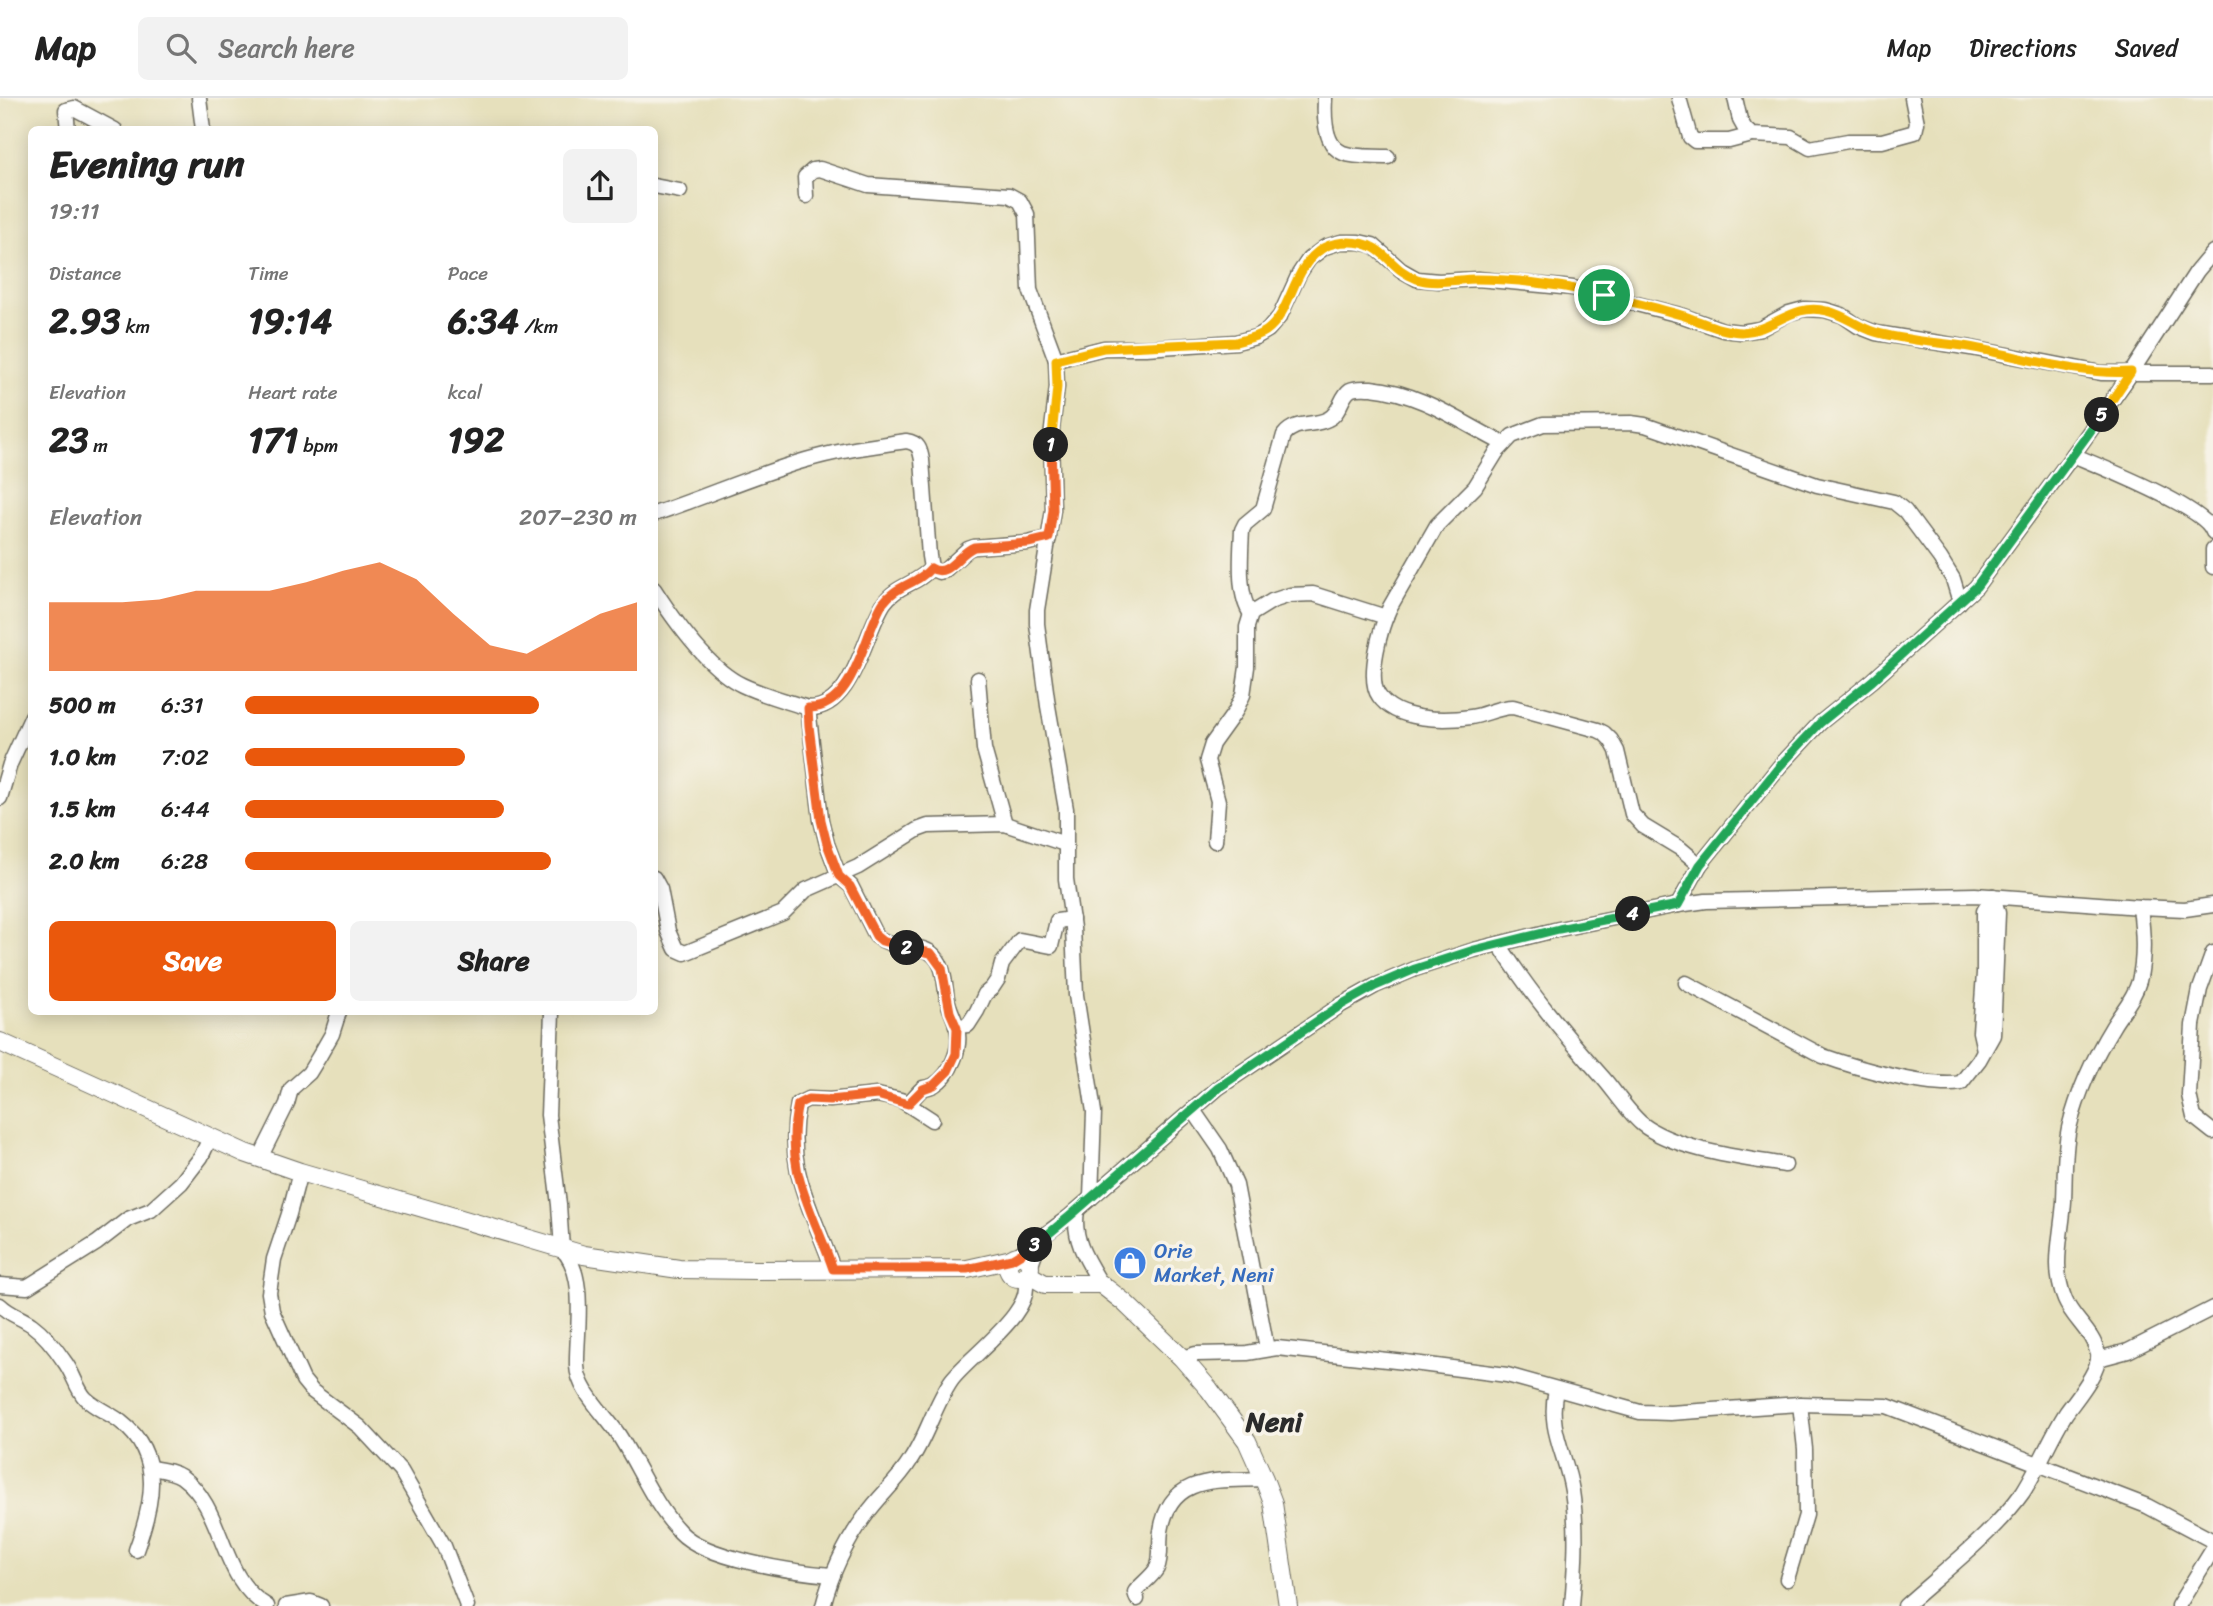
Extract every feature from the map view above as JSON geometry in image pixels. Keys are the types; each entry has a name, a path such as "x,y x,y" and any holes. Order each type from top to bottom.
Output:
{"main road":[{"path":"0,1042 260,1158 562,1249 625,1262 679,1269 1020,1268 1045,1284 1101,1284 1124,1302 1182,1358 1247,1441 1273,1503 1288,1606"}],"street":[{"path":"199,98 202,126"},
{"path":"1325,98 1324,116 1334,146 1342,153 1388,157"},
{"path":"1679,98 1690,137 1695,141 1729,141 1752,135 1785,136 1810,148 1848,141 1882,141 1909,135 1917,128 1913,98"},
{"path":"1735,98 1745,129 1752,135"},
{"path":"68,126 66,110 74,108 108,126"},
{"path":"806,196 805,177 813,170 820,169 868,185 1009,195 1025,207 1027,214 1030,290 1056,360 1057,387 1051,439 1053,510 1037,624 1066,809 1066,879 1072,919 1076,995 1094,1112 1091,1198"},
{"path":"658,187 680,191"},
{"path":"1056,360 1104,348 1236,342 1256,337 1268,330 1280,316 1299,274 1309,259 1325,247 1341,242 1359,242 1373,245 1401,270 1417,279 1478,279 1573,288 1681,315 1723,330 1760,330 1789,313 1804,309 1825,310 1842,315 1858,326 1876,333 2101,373 2213,373"},
{"path":"1678,905 1700,865 1779,767 1820,723 1872,681 1976,587 2073,455 2197,271 2213,252"},
{"path":"1251,614 1243,594 1242,530 1245,524 1263,509 1281,444 1288,430 1294,426 1331,418 1338,412 1347,392 1353,388 1371,388 1424,401 1504,444"},
{"path":"1700,865 1681,849 1643,827 1632,814 1617,751 1611,740 1598,730 1513,707 1472,717 1431,719 1410,716 1384,702 1378,695 1374,673 1385,617 1437,525 1475,487 1504,444 1512,436 1543,424 1638,424 1678,435 1817,485 1894,502 1905,511 1933,548 1953,579 1961,602"},
{"path":"658,512 734,483 806,460 841,451 914,442 919,447 922,460 931,568 921,578 893,592 883,604 865,647 837,696 828,705 819,708 808,708 739,684 704,656 658,595"},
{"path":"2073,455 2145,485 2207,522 2213,532"},
{"path":"931,568 944,571 974,547 1028,543 1049,538"},
{"path":"2213,549 2213,568"},
{"path":"1215,841 1218,801 1207,760 1212,744 1244,695 1247,627 1251,614 1272,601 1290,595 1313,594 1385,617"},
{"path":"978,679 984,749 1005,824"},
{"path":"808,708 821,820 839,876 850,886 876,936 892,944 926,950 938,960 942,968 950,1012 956,1026 956,1054 948,1071 908,1104"},
{"path":"0,798 10,764 28,725"},
{"path":"658,885 668,931 676,949 685,953 783,913 806,890 858,867 917,830 943,825 1005,824 1065,844"},
{"path":"823,1606 831,1575 865,1516 910,1462 951,1381 972,1356 999,1334 1013,1317 1027,1292 1027,1283 1020,1268 1039,1241 1218,1088 1352,998 1415,969 1499,944 1706,901 1908,895 1993,896 2185,909 2213,905"},
{"path":"1686,983 1822,1056 1890,1075 1950,1085 1961,1083 1984,1050 1980,1032 1984,911 1993,896"},
{"path":"1905,1606 1984,1535 2022,1493 2063,1418 2096,1367 2098,1359 2094,1344 2066,1303 2058,1277 2057,1256 2063,1217 2068,1132 2082,1086 2113,1025 2133,998 2143,959 2140,907"},
{"path":"956,1026 968,1025 973,1019 985,994 992,988 1002,964 1020,940 1050,946 1057,921 1072,919"},
{"path":"1499,944 1517,973 1556,1023 1643,1124 1679,1143 1785,1165"},
{"path":"2213,953 2200,989 2193,1025 2189,1095 2193,1117 2213,1132"},
{"path":"260,1158 287,1104 291,1088 309,1073 332,1034 338,1015"},
{"path":"552,1015 548,1115 562,1249 575,1268 579,1378 629,1451 663,1511 694,1545 757,1563 831,1575"},
{"path":"833,1269 799,1184 794,1139 798,1104 808,1099 830,1100 877,1095 908,1104 932,1120"},
{"path":"1193,1110 1220,1149 1236,1185 1267,1349"},
{"path":"0,1286 27,1287 97,1243 128,1219 151,1210 181,1183 201,1157 211,1138"},
{"path":"300,1172 274,1259 269,1293 272,1311 303,1380 312,1391 359,1427 401,1471 444,1546 467,1606"},
{"path":"1077,1211 1076,1233 1084,1255 1101,1284"},
{"path":"0,1305 9,1314 32,1325 65,1361 87,1400 121,1422 146,1451 151,1468 148,1510 136,1550"},
{"path":"2098,1359 2128,1351 2213,1308"},
{"path":"1182,1358 1196,1354 1247,1353 1277,1348 1507,1375 1640,1412 1670,1413 1800,1404 1887,1406 2039,1462 2147,1506 2213,1541"},
{"path":"1556,1390 1552,1408 1553,1424 1567,1467 1573,1506 1575,1559 1572,1606"},
{"path":"1787,1579 1806,1515 1805,1449 1800,1404"},
{"path":"151,1468 182,1477 193,1488 212,1517 231,1566 242,1583 267,1606"},
{"path":"1137,1599 1135,1592 1157,1569 1165,1514 1180,1492 1191,1485 1205,1482 1264,1479"},
{"path":"2178,1606 2213,1549"},
{"path":"286,1606 302,1602 321,1606"}],"place":[{"name":"Orie Market, Neni","path":"1130,1263"}],"district":[{"name":"Neni","path":"1274,1421"}],"route":[{"path":"1341,242 1373,245 1401,270 1417,279 1478,279 1573,288 1604,295 1681,315 1723,330 1760,330 1789,313 1804,309 1825,310 1842,315 1858,326 1876,333 2101,373 2131,372 1976,587 1872,681 1820,723 1779,767 1723,835 1700,865 1678,905 1559,929 1474,950 1415,969 1375,986 1307,1027 1218,1088 1070,1216 1012,1259 967,1269 833,1269 799,1184 794,1139 798,1104 808,1099 830,1100 877,1095 908,1104 948,1071 956,1054 957,1028 950,1012 938,960 926,950 902,947 882,941 876,936 850,886 839,876 821,820 808,708 828,705 837,696 865,647 883,604 893,592 921,578 931,568 944,571 974,547 1028,543 1049,538 1053,510 1051,439 1058,373 1056,360 1104,348 1236,342 1256,337 1268,330 1280,316 1299,274 1309,259 1325,247 1341,242"}]}
